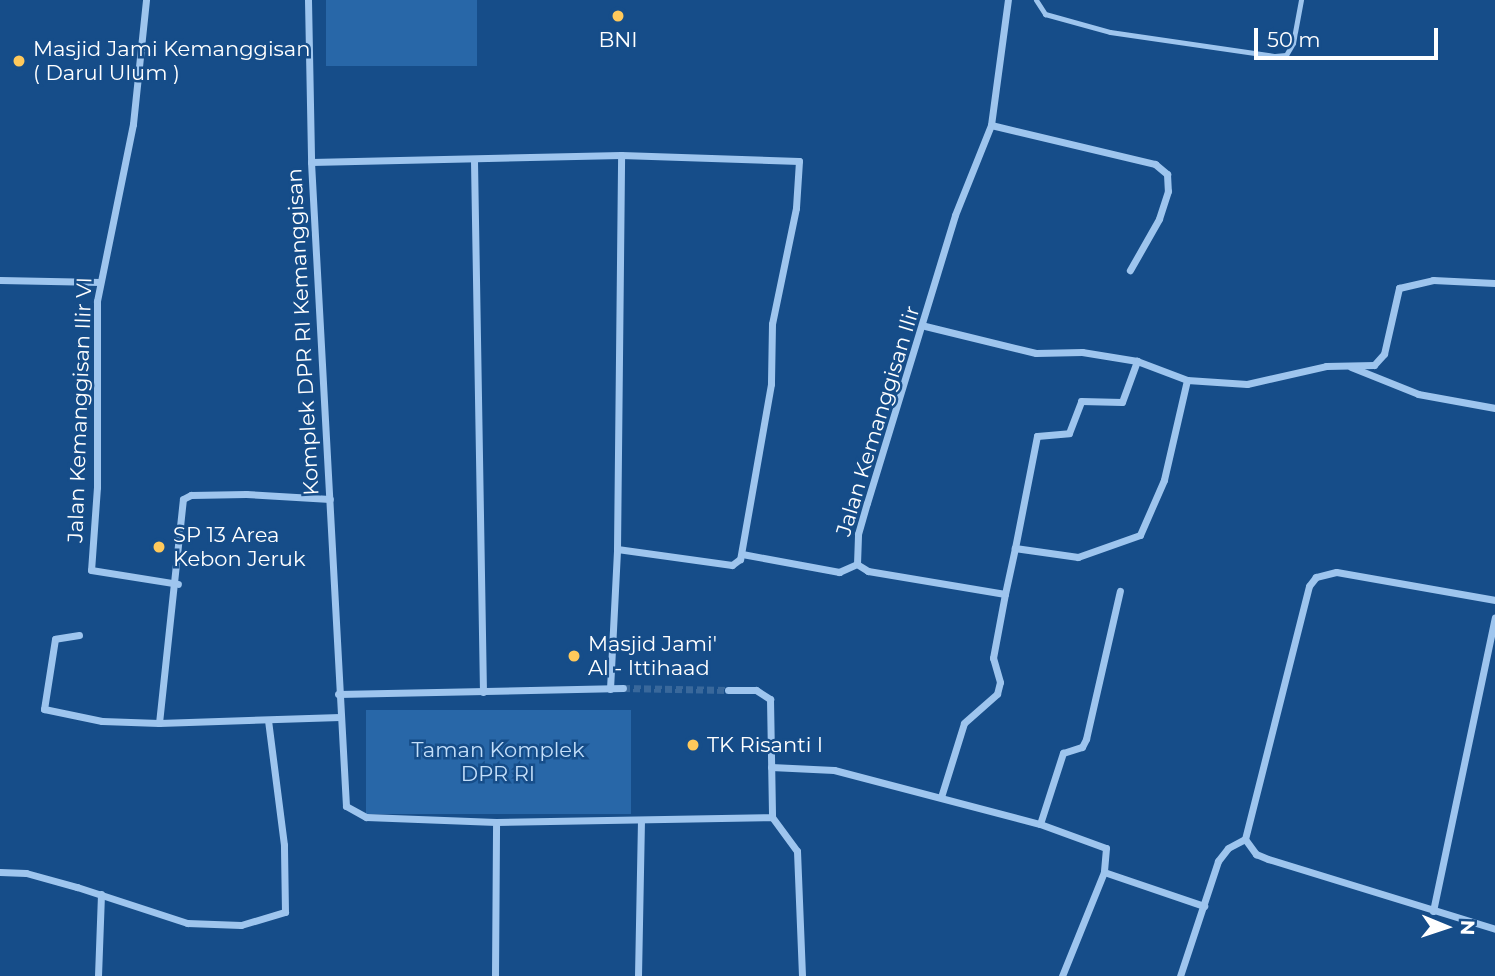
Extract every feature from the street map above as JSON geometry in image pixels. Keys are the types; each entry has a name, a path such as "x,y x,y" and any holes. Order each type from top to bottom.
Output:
{"street":[{"name":"Jalan Kemanggisan Ilir VI","path":"146,0 133,124 100,282 91,570 178,584"},
{"name":"Komplek DPR RI Kemanggisan","path":"308,0 311,162 343,798 354,812 366,817 496,822"},
{"name":"Jalan Kemanggisan Ilir","path":"1005,594 868,571 857,564 858,534 925,326 955,215 990,125 1008,0"},
{"path":"990,125 1155,164 1167,174 1168,191 1158,219 1130,270"},
{"path":"311,162 474,161 621,155 800,162 796,208 775,303 771,384 742,554 732,565 617,549"},
{"path":"610,689 617,549 621,155"},
{"path":"474,161 483,692"},
{"path":"0,280 100,282"},
{"path":"925,326 1036,353 1082,352 1137,361 1187,380 1247,384 1326,366 1350,367 1380,361 1399,288 1433,280 1495,283"},
{"path":"941,797 964,723 998,694 1000,682 993,658 1037,436 1069,433 1081,401 1125,400 1137,361"},
{"path":"1350,367 1418,394 1495,408"},
{"path":"1015,548 1077,557 1140,535 1164,480 1187,380"},
{"path":"159,723 178,584 183,499 191,495 246,494 330,499"},
{"path":"742,554 839,572 857,564"},
{"path":"1495,600 1336,572 1316,576 1309,586 1245,839 1255,854 1268,859 1495,929"},
{"path":"1040,824 1063,753 1082,747 1086,739 1120,591"},
{"path":"1433,911 1494,632 1495,617"},
{"path":"79,635 55,639 44,709 102,721 159,723 340,717"},
{"path":"338,694 623,688"},
{"path":"727,690 756,690 770,699 772,817 797,851 802,976"},
{"path":"0,872 26,873 101,894 187,923 241,925 285,912 284,845 268,720"},
{"path":"771,767 834,770 1040,824 1106,848 1104,872 1062,976"},
{"path":"495,976 496,822 641,822 772,817"},
{"path":"638,976 641,822"},
{"path":"1180,976 1218,861 1228,848 1245,839"},
{"path":"1104,872 1204,906"},
{"path":"98,976 101,894"}],"lane":[{"path":"1036,0 1045,14 1110,32 1275,57 1286,55 1293,43 1301,0"}],"green space":[{"path":"326,0 477,0 477,66 326,66"},
{"name":"Taman Komplek DPR RI","path":"366,710 631,710 631,814 366,814"}],"tunnel":[{"path":"623,688 728,690"}],"place":[{"name":"BNI","path":"618,16"},
{"name":"Masjid Jami Kemanggisan ( Darul Ulum )","path":"19,61"},
{"name":"SP 13 Area Kebon Jeruk","path":"159,547"},
{"name":"Masjid Jami' Al - Ittihaad","path":"574,656"},
{"name":"TK Risanti I","path":"693,745"}]}
